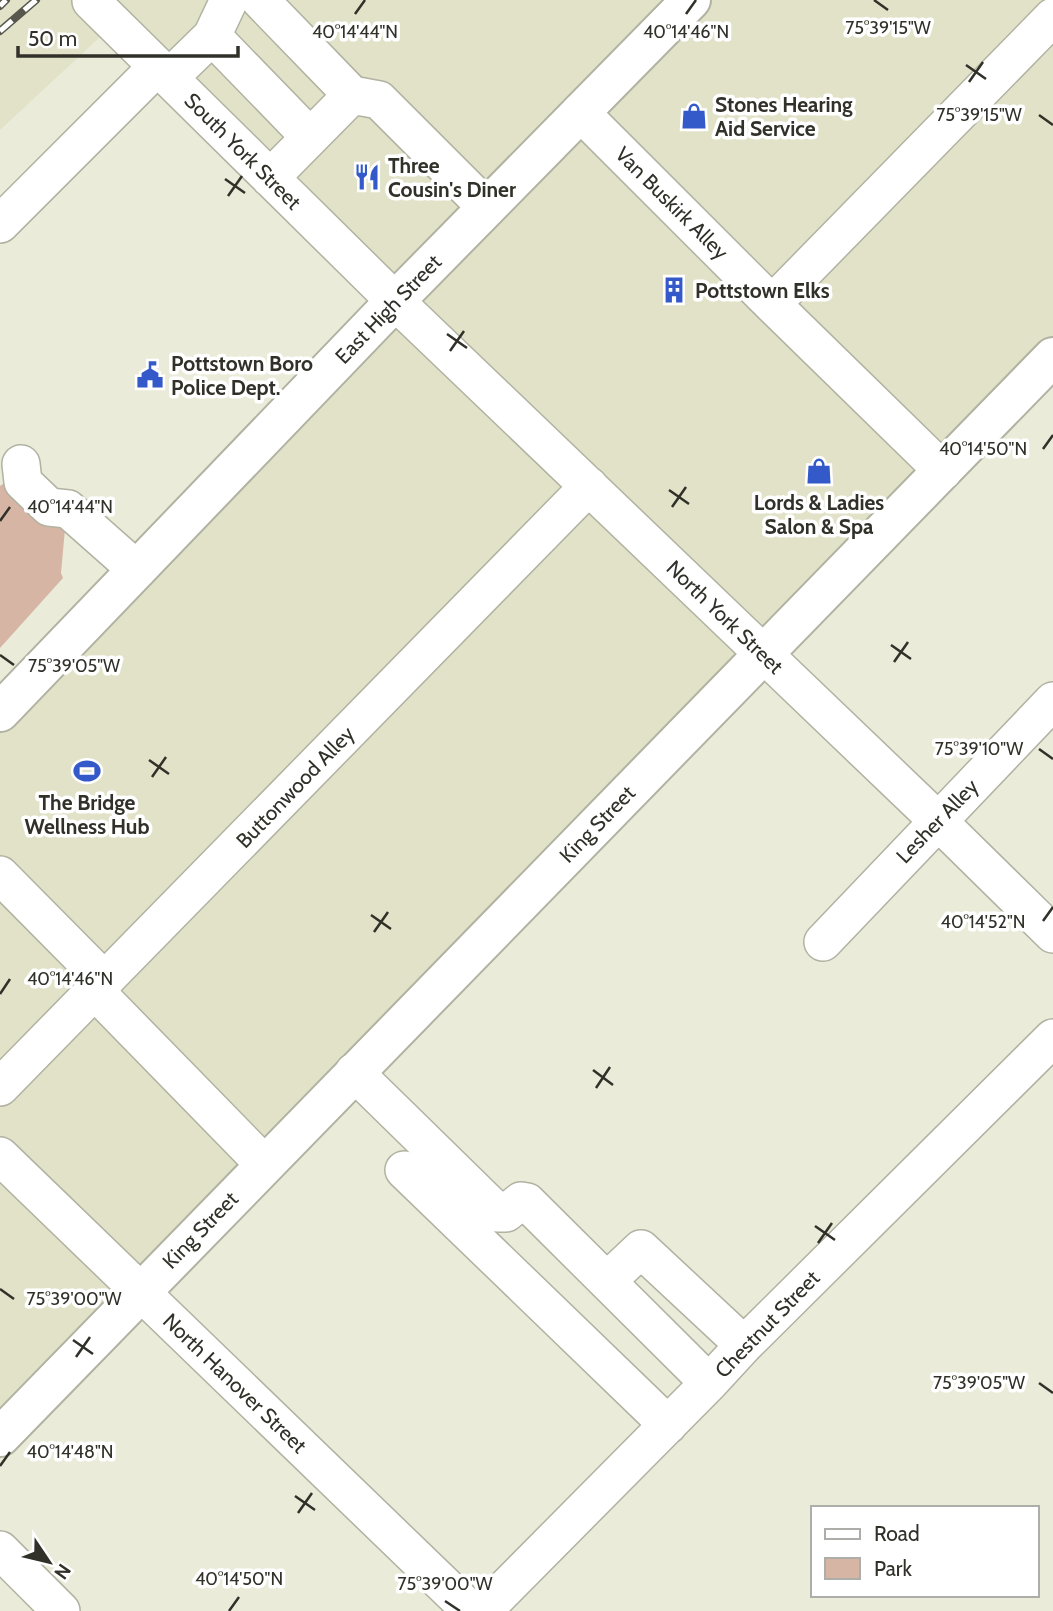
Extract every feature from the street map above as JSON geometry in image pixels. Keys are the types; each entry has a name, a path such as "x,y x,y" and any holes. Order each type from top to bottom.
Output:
{"main road":[{"name":"East High Street","path":"0,712 691,0"},
{"name":"King Street","path":"2,1432 1053,357"}],"street":[{"path":"0,224 163,72 212,36 229,0"},
{"path":"260,0 352,94 379,100 487,208"},
{"name":"South York Street","path":"91,1 395,302"},
{"path":"772,304 1053,17"},
{"path":"212,36 310,137"},
{"path":"270,178 352,94"},
{"name":"Van Buskirk Alley","path":"580,112 943,471"},
{"name":"North York Street","path":"395,302 1053,934"},
{"path":"11,454 40,463 67,489 68,509 137,570"},
{"name":"Buttonwood Alley","path":"0,1087 589,486"},
{"name":"Lesher Alley","path":"823,942 1053,701"},
{"path":"0,875 264,1164"},
{"name":"Chestnut Street","path":"483,1611 744,1345 1053,1038"},
{"path":"354,1072 498,1213 506,1213 521,1201 527,1202 709,1383"},
{"name":"North Hanover Street","path":"0,1156 471,1611"},
{"path":"404,1170 668,1425"},
{"path":"607,1281 641,1250 744,1345"},
{"path":"0,1550 61,1611"}],"shaded area":[{"path":"0,0 1053,0 1053,354 0,1435 0,712 395,301 114,24 0,130"}],"green space":[{"path":"10,479 65,529 61,573 63,578 0,648 0,486"}],"railway":[{"path":"0,6 6,0"},
{"path":"0,31 36,0"}],"place":[{"name":"Stones Hearing Aid Service","path":"694,116"},
{"name":"Three Cousin's Diner","path":"367,177"},
{"name":"Pottstown Elks","path":"674,290"},
{"name":"Pottstown Boro Police Dept.","path":"150,375"},
{"name":"Lords & Ladies Salon & Spa","path":"819,471"},
{"name":"The Bridge Wellness Hub","path":"87,771"}]}
